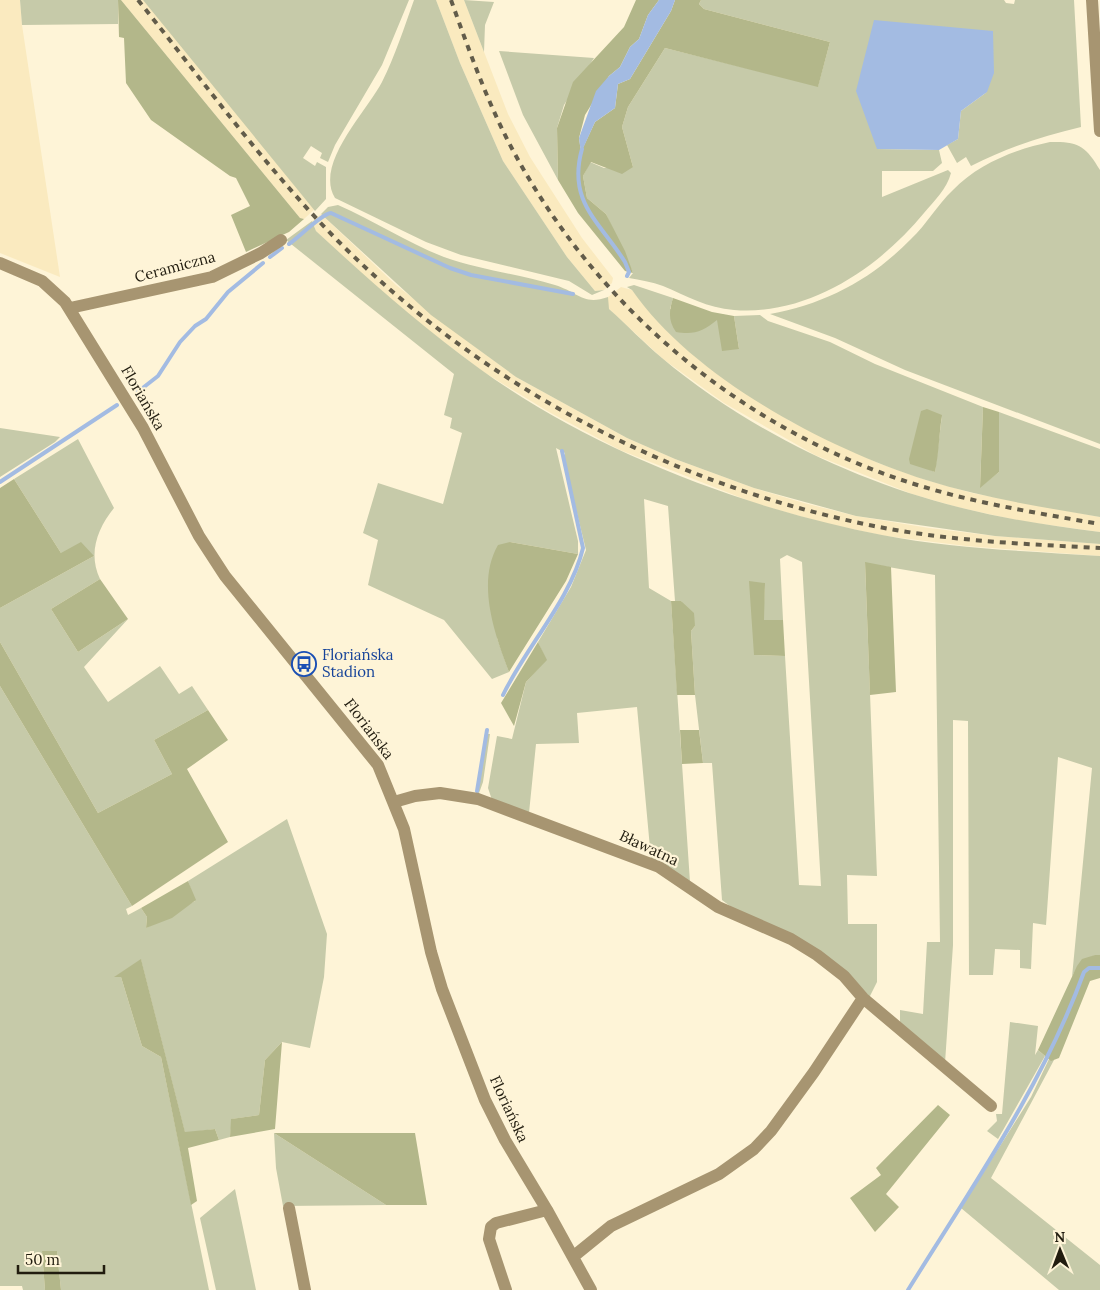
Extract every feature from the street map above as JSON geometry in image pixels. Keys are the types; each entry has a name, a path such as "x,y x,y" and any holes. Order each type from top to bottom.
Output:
{"street":[{"path":"1092,0 1100,131"},
{"name":"Ceramiczna","path":"70,308 212,277 261,253 282,240"},
{"name":"Floriańska","path":"0,263 47,284 70,308 144,428 199,536 231,583 372,756 384,776 412,857 431,952 442,989 496,1123 574,1256 591,1290"},
{"name":"Bławatna","path":"394,802 415,796 440,793 478,799 659,867 718,907 791,939 817,955 844,976 863,998 991,1106"},
{"path":"574,1256 611,1226 720,1174 754,1149 771,1131 814,1072 863,998"},
{"path":"289,1208 305,1290"},
{"path":"506,1290 489,1239 491,1227 496,1223 547,1210"}],"shaded area":[{"path":"0,0 20,0 22,25 60,277 0,253"},
{"path":"121,0 155,0 317,207 304,219 300,218"},
{"path":"436,0 464,0 508,114 530,157 582,238 613,278 612,283 604,290 595,291 567,257 503,161 460,63"},
{"path":"321,214 396,285 516,377 627,438 675,459 754,488 856,516 995,536 1100,544 1100,556 966,546 885,536 824,523 757,504 620,450 549,412 482,371 415,320 370,282 316,231 312,221"},
{"path":"621,287 632,290 667,331 703,363 790,421 878,463 926,480 972,493 1100,517 1100,532 1020,521 957,507 912,494 815,455 724,403 663,359 609,309 608,297"}],"green space":[{"path":"20,0 118,0 118,24 22,25"},
{"path":"118,0 121,0 300,218 304,219 289,232 246,252 231,215 250,206 236,178 230,176 151,120 126,83 124,38 119,37"},
{"path":"143,0 409,0 382,65 335,145 328,162 320,158 322,153 311,146 303,158 315,166 317,162 326,167 326,199 315,211"},
{"path":"414,0 436,0 460,63 503,161 567,257 595,291 604,290 592,295 569,281 461,255 426,242 335,198 330,184 331,170 337,154 355,122 382,82"},
{"path":"464,0 494,2 485,25 484,52"},
{"path":"636,0 659,0 648,15 639,39 630,47 620,67 609,76 585,115 579,138 581,152 595,122 615,108 618,84 630,79 671,11 675,0 701,0 699,4 704,9 830,42 818,87 665,48 628,107 622,127 633,167 622,174 591,162 583,176 587,198 606,214 625,251 633,273 625,271 578,213 558,180 557,128 573,82 624,27"},
{"path":"701,0 1004,0 1006,3 1014,4 1015,0 1074,0 1081,127 1025,143 971,166 966,157 957,163 947,145 958,139 961,111 987,92 877,149 939,150 942,163 933,171 882,171 882,197 948,170 951,173 940,195 906,233 864,269 840,284 815,296 789,305 762,310 734,310 706,304 663,286 629,278 633,273 606,214 587,198 583,176 590,162 604,168 633,167 622,127 628,107 665,48 818,86 830,42 704,9 699,4"},
{"path":"499,51 594,58 564,105 557,128 558,180 523,115"},
{"path":"1050,142 1074,144 1080,147 1090,155 1100,170 1100,444 905,370 835,338 770,314 810,304 828,297 863,278 896,254 922,227 947,196 974,173 1011,153"},
{"path":"338,205 444,257 555,285 586,299 592,300 608,297 609,309 655,352 694,383 765,429 841,467 880,483 958,507 1029,522 1100,532 1100,544 995,536 856,516 754,488 675,459 627,438 516,377 431,315 321,214 328,207"},
{"path":"312,221 316,231 376,285 437,337 480,369 524,399 571,426 621,451 672,473 778,510 882,535 963,546 1100,556 1100,955 1095,955 1083,962 1072,977 1092,768 1058,757 1046,925 1033,923 1031,969 1020,968 1020,950 995,949 993,975 969,975 968,721 953,720 953,945 945,1063 900,1023 900,1010 923,1014 927,942 940,942 935,575 865,563 877,876 847,875 848,924 877,924 877,982 869,998 857,985 739,913 722,900 712,763 703,763 695,695 691,631 695,626 681,601 675,601 668,506 644,499 649,588 671,601 690,882 651,859 637,707 577,713 579,743 536,744 529,813 492,800 488,788 497,736 512,739 526,682 546,660 538,642 571,587 586,550 564,460 565,453 556,448 578,541 578,554 510,542 497,638 509,672 492,679 444,620 368,585 378,540 363,533 378,483 443,504 462,433 450,428 452,418 444,415 454,374 286,240","holes":["787,555 802,562 821,886 799,885 785,656 754,655 765,583 763,621 783,620 780,559"]},
{"path":"634,285 673,298 670,309 718,319 739,349 734,316 760,315 768,321 830,342 875,364 983,407 980,487 999,472 999,412 1100,449 1100,517 1013,502 926,480 887,467 805,429 764,406 725,380 689,352 658,322 632,290 627,287","holes":["942,415 935,472 928,469"]},
{"path":"673,298 712,312 734,316 739,349 722,351 717,320 698,331 688,333 676,332 670,316"},
{"path":"983,407 999,412 999,472 980,488"},
{"path":"927,409 942,415 935,472 910,464 909,459 921,411"},
{"path":"0,428 60,437 0,477"},
{"path":"78,439 114,508 103,524 96,542 96,570 100,579 51,609 78,652 128,619 84,667 108,702 160,666 179,694 192,686 208,710 154,740 172,774 98,813 0,642 0,608 94,556 61,553 14,479"},
{"path":"14,479 61,553 81,542 94,556 0,608 0,488"},
{"path":"510,542 578,554 566,581 509,672 498,642 490,609 488,576 498,545"},
{"path":"865,562 891,567 896,692 870,695"},
{"path":"100,579 128,619 78,652 51,609"},
{"path":"749,581 765,583 764,620 783,620 785,656 754,655"},
{"path":"671,601 681,601 694,613 695,626 691,631 695,695 677,695"},
{"path":"0,642 98,813 172,774 154,740 208,710 228,740 187,769 228,842 132,906 0,686"},
{"path":"538,642 547,660 526,682 514,726 501,703"},
{"path":"0,686 132,906 126,909 128,915 141,908 147,917 146,928 195,901 188,881 287,819 327,934 324,977 310,1048 282,1042 265,1060 259,1115 232,1119 230,1137 219,1140 215,1129 185,1133 141,960 115,977 121,977 142,1046 161,1057 209,1290 61,1290 57,1251 42,1251 45,1290 23,1290 22,1286 0,1286"},
{"path":"680,730 699,730 703,763 682,764"},
{"path":"485,734 490,734 483,782 478,796 476,795"},
{"path":"188,881 196,900 172,918 146,928 147,917 141,908"},
{"path":"1100,955 1100,978 1090,981 1059,1058 1051,1061 1038,1050 1077,966 1082,959"},
{"path":"141,959 185,1132 215,1129 219,1140 188,1148 197,1201 191,1205 161,1057 142,1046 121,977 114,977"},
{"path":"1010,1022 1038,1026 1035,1055 1038,1050 1045,1056 998,1139 987,1131 997,1121 996,1114 1002,1114"},
{"path":"282,1042 275,1129 230,1137 231,1119 259,1115 265,1060"},
{"path":"1049,1059 1054,1060 991,1178 1100,1265 1100,1290 1059,1290 961,1208 1031,1097"},
{"path":"938,1105 950,1115 886,1194 899,1207 875,1232 850,1198 881,1175 876,1168"},
{"path":"274,1133 386,1205 283,1206 276,1168"},
{"path":"274,1133 415,1133 427,1205 386,1205"},
{"path":"235,1189 256,1290 216,1290 200,1218"},
{"path":"42,1251 57,1251 61,1290 45,1290"}],"water":[{"path":"659,0 675,0 671,11 630,79 618,84 615,108 595,122 581,153 579,138 596,91 620,67 630,47 639,39 648,15"},
{"path":"874,20 993,31 994,73 987,92 961,111 958,139 939,150 877,149 856,91"}],"waterway":[{"path":"582,149 579,167 579,183 582,197 596,223 625,262 629,272 627,276"},
{"path":"289,244 317,221 331,213 450,268 471,275 573,294"},
{"path":"270,257 282,248"},
{"path":"135,394 158,376 180,342 195,326 206,319 228,292 263,263"},
{"path":"0,482 117,405"},
{"path":"503,695 569,586 583,548 562,451"},
{"path":"477,791 487,730"},
{"path":"908,1290 981,1174 1027,1096 1048,1056 1084,972 1089,968 1100,968"}],"railway":[{"path":"138,0 260,154 338,241 395,294 455,342 519,385 585,423 654,457 726,485 799,508 874,526 930,535 987,541 1100,548"},
{"path":"451,0 497,118 516,156 549,211 587,262 630,309 676,352 726,391 780,425 837,454 896,478 946,493 997,505 1100,524"}],"place":[{"name":"Floriańska Stadion","path":"304,664"}]}
